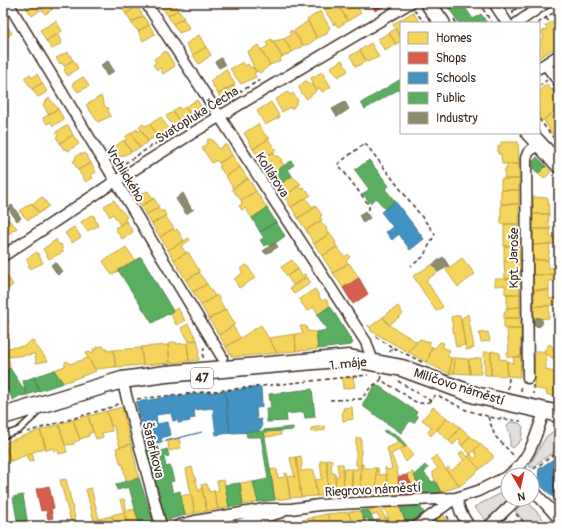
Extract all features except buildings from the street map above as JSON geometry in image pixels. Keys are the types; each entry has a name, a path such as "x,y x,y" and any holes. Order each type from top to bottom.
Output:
{"main road":[{"path":"428,3 441,22"},
{"path":"534,138 559,165"},
{"name":"1. máje","path":"3,426 35,415 127,395 166,374 341,358 359,359 372,371"},
{"name":"Milíčovo náměstí","path":"372,371 402,368 475,395 552,413"},
{"name":"1. máje","path":"6,411 127,395"}],"street":[{"path":"3,7 8,3"},
{"name":"Vrchlického","path":"8,3 222,357"},
{"name":"Kollárova","path":"146,3 218,117 367,344 372,371"},
{"path":"494,3 513,21 546,3"},
{"name":"Svatopluka Čecha","path":"3,256 115,182 218,117 411,6"},
{"path":"559,55 542,66 559,82"},
{"name":"Kpt. Jaroše","path":"528,378 526,158 534,138"},
{"name":"Šafaříkova","path":"127,395 161,526"},
{"path":"521,467 529,451 552,413"},
{"path":"417,526 456,498 500,482"},
{"path":"456,498 462,516 469,526"},
{"name":"Riegrovo náměstí","path":"179,525 195,524 265,509 291,509 320,505 456,498"},
{"path":"540,500 555,520"},
{"path":"488,526 508,507"},
{"name":"Riegrovo náměstí","path":"234,526 291,509"}],"lane":[{"path":"3,436 20,430 35,415"}],"path":[{"path":"479,3 491,22"},
{"path":"513,3 513,21"},
{"path":"513,11 525,3"},
{"path":"411,6 424,22"},
{"path":"540,22 559,9"},
{"path":"117,168 207,111"},
{"path":"540,120 559,145"},
{"path":"369,210 369,205 338,164 365,143 435,234 423,257 411,266"},
{"path":"376,337 422,362"},
{"path":"202,362 205,339"},
{"path":"390,352 392,347"},
{"path":"22,434 51,424 112,407 127,395 372,371 389,378"},
{"path":"330,400 361,399 371,386 381,380 382,376"},
{"path":"508,389 509,377"},
{"path":"393,379 405,384 431,401"},
{"path":"381,380 414,402 420,404 431,401 436,394 466,410 488,416 521,421"},
{"path":"127,395 135,404"},
{"path":"3,397 6,411"},
{"path":"488,416 495,436 515,457"},
{"path":"530,467 559,451"},
{"path":"513,511 527,526"},
{"path":"446,514 453,526"},
{"path":"506,518 514,526"},
{"path":"546,526 555,520"}],"shaded area":[{"path":"510,422 519,423 523,427 521,440 513,448 510,446 510,434 507,426"},
{"path":"559,427 559,448 532,467 530,467 529,466 546,437"},
{"path":"500,494 500,507 502,507 487,521 474,507"},
{"path":"519,507 532,507 545,521 540,526 528,526 515,511"}]}
